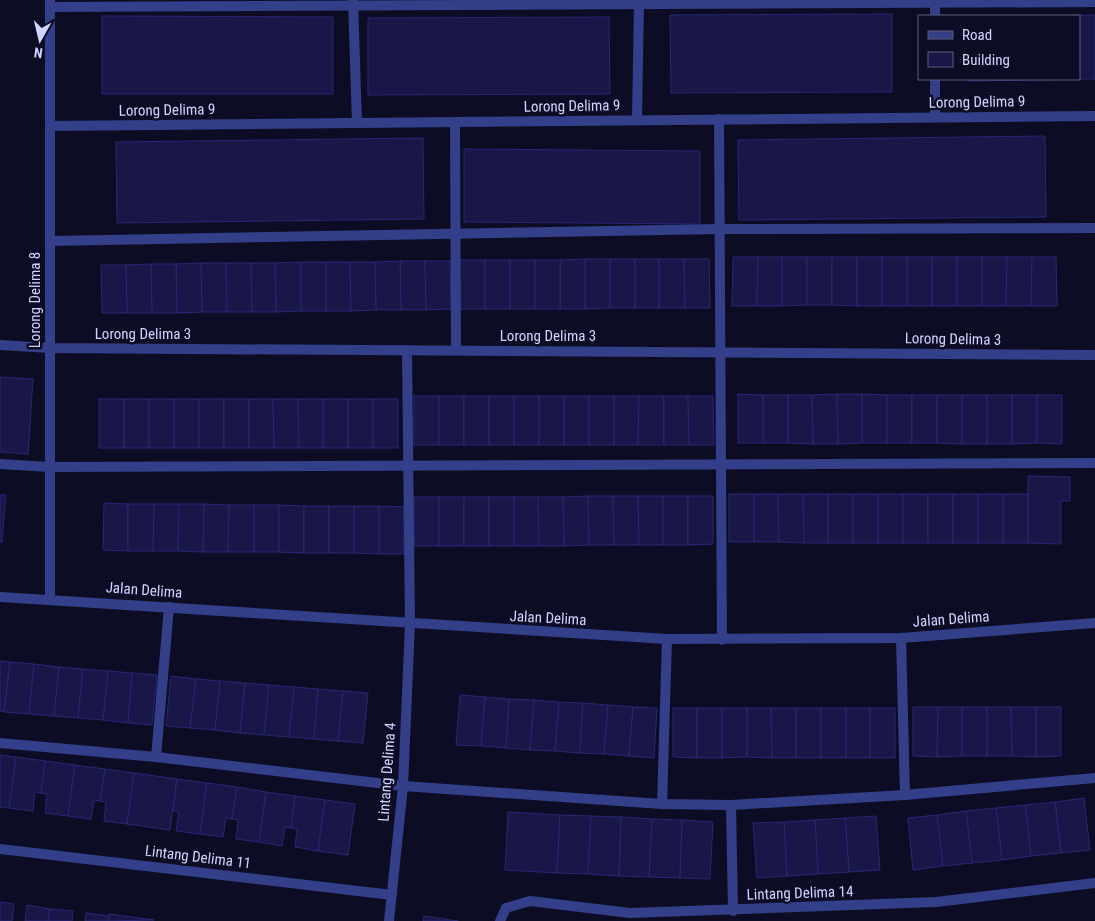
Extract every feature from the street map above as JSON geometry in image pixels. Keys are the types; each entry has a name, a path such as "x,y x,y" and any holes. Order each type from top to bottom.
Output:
{"street":[{"path":"935,1 935,15"},
{"path":"637,120 639,2"},
{"path":"50,3 1095,2"},
{"name":"Lorong Delima 8","path":"50,3 50,600"},
{"path":"353,3 357,123"},
{"path":"934,80 934,117"},
{"name":"Lorong Delima 9","path":"50,126 1095,116"},
{"path":"719,119 722,640"},
{"path":"455,122 456,350"},
{"path":"50,241 719,229 1095,228"},
{"name":"Lorong Delima 3","path":"0,345 50,348 1095,355"},
{"name":"Lintang Delima 4","path":"389,921 403,786 410,624 407,350"},
{"path":"0,464 50,467 1095,463"},
{"name":"Jalan Delima","path":"0,597 667,639 901,638 1095,623"},
{"path":"156,758 169,607"},
{"path":"901,638 905,795"},
{"path":"662,804 667,639"},
{"path":"0,743 156,758 403,786 662,804 731,805 905,795 1095,778"},
{"path":"731,805 733,911"},
{"name":"Lintang Delima 11","path":"0,848 392,895"},
{"name":"Lintang Delima 14","path":"500,921 506,908 530,901 630,917 936,902 1095,883"}],"building":[{"path":"892,14 892,92 671,93 670,15"},
{"path":"1080,15 1095,15 1095,79 1080,79"},
{"path":"102,16 333,17 333,94 102,94"},
{"path":"609,17 610,94 368,95 368,18"},
{"path":"969,80 1032,80 969,81"},
{"path":"1045,136 1046,217 739,220 738,140"},
{"path":"423,138 424,219 117,223 116,142"},
{"path":"464,149 700,151 700,224 464,222"},
{"path":"733,257 758,257 757,306 732,306"},
{"path":"758,257 782,257 782,306 757,306"},
{"path":"782,257 807,257 807,305 782,306"},
{"path":"807,257 832,257 832,305 807,305"},
{"path":"832,257 857,257 857,306 832,305"},
{"path":"857,257 882,257 882,306 857,306"},
{"path":"882,257 907,257 907,306 882,306"},
{"path":"907,257 932,257 932,306 907,306"},
{"path":"932,257 957,257 957,306 932,306"},
{"path":"957,257 982,257 982,306 957,306"},
{"path":"982,257 1007,257 1006,306 982,306"},
{"path":"1007,257 1032,257 1031,306 1006,306"},
{"path":"1032,257 1056,257 1057,306 1031,306"},
{"path":"585,259 610,259 610,308 585,309"},
{"path":"585,259 585,309 560,309 560,260"},
{"path":"610,259 635,259 635,308 610,308"},
{"path":"635,259 659,259 659,308 635,308"},
{"path":"659,259 684,259 685,308 659,308"},
{"path":"684,259 709,259 710,308 685,308"},
{"path":"460,260 485,260 485,309 460,309"},
{"path":"485,260 510,260 510,309 485,309"},
{"path":"510,260 535,260 535,309 510,309"},
{"path":"535,260 560,260 560,309 535,309"},
{"path":"400,261 425,261 426,310 401,310"},
{"path":"400,261 401,310 376,310 375,262"},
{"path":"425,261 450,261 451,309 426,310"},
{"path":"301,262 326,262 326,311 301,311"},
{"path":"301,262 301,311 276,312 275,263"},
{"path":"326,262 350,262 351,311 326,311"},
{"path":"350,262 375,262 376,310 351,311"},
{"path":"201,263 226,263 227,312 202,312"},
{"path":"201,263 202,312 177,313 176,264"},
{"path":"226,263 251,263 252,312 227,312"},
{"path":"251,263 275,263 276,312 252,312"},
{"path":"151,264 176,264 177,313 152,313"},
{"path":"151,264 152,313 127,313 126,265"},
{"path":"101,265 126,265 127,313 102,313"},
{"path":"0,377 33,379 28,454 0,452"},
{"path":"738,394 763,395 763,443 738,443"},
{"path":"837,394 838,444 813,444 812,395"},
{"path":"837,394 862,394 862,443 838,444"},
{"path":"862,394 887,395 887,443 862,443"},
{"path":"763,395 788,395 788,443 763,443"},
{"path":"788,395 812,395 813,444 788,443"},
{"path":"887,395 912,395 912,443 887,443"},
{"path":"912,395 937,395 937,443 912,443"},
{"path":"937,395 962,395 962,444 937,443"},
{"path":"962,395 987,395 987,444 962,444"},
{"path":"987,395 1012,395 1012,444 987,444"},
{"path":"1012,395 1037,395 1037,443 1012,444"},
{"path":"1037,395 1062,395 1062,444 1037,443"},
{"path":"414,396 439,396 439,445 414,445"},
{"path":"439,396 464,396 464,445 439,445"},
{"path":"464,396 489,396 489,445 464,445"},
{"path":"489,396 514,396 514,445 489,445"},
{"path":"514,396 539,396 539,445 514,445"},
{"path":"539,396 564,396 564,445 539,445"},
{"path":"564,396 589,396 589,445 564,445"},
{"path":"589,396 614,396 614,445 589,445"},
{"path":"614,396 639,396 638,445 614,445"},
{"path":"639,396 664,396 664,445 638,445"},
{"path":"664,396 688,396 689,445 664,445"},
{"path":"688,396 713,396 714,445 689,445"},
{"path":"99,399 124,399 124,448 99,448"},
{"path":"124,399 149,399 149,448 124,448"},
{"path":"149,399 174,399 174,448 149,448"},
{"path":"174,399 199,399 199,448 174,448"},
{"path":"199,399 224,399 224,448 199,448"},
{"path":"224,399 249,399 249,448 224,448"},
{"path":"249,399 273,399 274,448 249,448"},
{"path":"273,399 298,399 299,448 274,448"},
{"path":"298,399 323,399 323,448 299,448"},
{"path":"323,399 348,399 348,448 323,448"},
{"path":"348,399 373,399 373,448 348,448"},
{"path":"373,399 398,399 398,448 373,448"},
{"path":"1028,476 1070,477 1070,501 1061,501 1061,544 1028,543"},
{"path":"729,494 754,494 754,542 729,542"},
{"path":"754,494 778,494 779,542 754,542"},
{"path":"778,494 803,494 804,543 779,542"},
{"path":"803,494 828,494 828,543 804,543"},
{"path":"828,494 853,494 853,543 828,543"},
{"path":"853,494 878,494 878,543 853,543"},
{"path":"878,494 903,494 903,543 878,543"},
{"path":"903,494 928,494 928,543 903,543"},
{"path":"928,494 953,494 953,543 928,543"},
{"path":"953,494 978,494 978,543 953,543"},
{"path":"978,494 1003,494 1003,543 978,543"},
{"path":"1003,494 1028,494 1028,543 1003,543"},
{"path":"0,495 6,495 2,542 0,542"},
{"path":"588,496 589,545 564,546 563,497"},
{"path":"588,496 613,496 614,545 589,545"},
{"path":"613,496 638,496 639,545 614,545"},
{"path":"638,496 663,496 663,545 639,545"},
{"path":"663,496 688,496 688,545 663,545"},
{"path":"688,496 713,496 713,544 688,545"},
{"path":"414,497 439,497 439,546 414,546"},
{"path":"439,497 464,497 464,546 439,546"},
{"path":"464,497 489,497 489,546 464,546"},
{"path":"489,497 514,497 514,546 489,546"},
{"path":"514,497 538,497 539,546 514,546"},
{"path":"538,497 563,497 564,546 539,546"},
{"path":"104,503 128,504 128,551 103,550"},
{"path":"128,504 154,504 153,551 128,551"},
{"path":"154,504 179,504 178,551 153,551"},
{"path":"179,504 204,504 203,552 178,551"},
{"path":"204,504 229,505 228,552 203,552"},
{"path":"229,505 254,505 254,552 228,552"},
{"path":"254,505 279,505 279,552 254,552"},
{"path":"279,505 304,506 304,553 279,552"},
{"path":"304,506 329,506 329,553 304,553"},
{"path":"329,506 354,506 354,553 329,553"},
{"path":"354,506 379,506 379,554 354,553"},
{"path":"379,506 404,507 404,554 379,554"},
{"path":"0,661 10,662 4,712 0,711"},
{"path":"10,662 34,664 29,714 4,712"},
{"path":"34,664 59,667 54,716 29,714"},
{"path":"59,667 83,669 78,718 54,716"},
{"path":"83,669 108,671 103,720 78,718"},
{"path":"108,671 132,673 128,723 103,720"},
{"path":"132,673 157,675 152,725 128,723"},
{"path":"171,676 196,679 190,728 166,726"},
{"path":"196,679 220,681 215,730 190,728"},
{"path":"220,681 245,683 240,733 215,730"},
{"path":"245,683 269,685 264,735 240,733"},
{"path":"269,685 294,687 289,737 264,735"},
{"path":"294,687 318,689 314,739 289,737"},
{"path":"318,689 343,691 338,741 314,739"},
{"path":"343,691 368,693 363,743 338,741"},
{"path":"460,695 485,697 481,746 456,745"},
{"path":"485,697 509,699 506,748 481,746"},
{"path":"509,699 534,700 530,750 506,748"},
{"path":"534,700 559,702 555,751 530,750"},
{"path":"559,702 583,703 580,753 555,751"},
{"path":"583,703 608,705 604,754 580,753"},
{"path":"608,705 633,707 629,756 604,754"},
{"path":"633,707 657,708 654,758 629,756"},
{"path":"913,707 938,707 937,757 913,756"},
{"path":"938,707 962,707 962,756 937,757"},
{"path":"962,707 987,707 987,756 962,756"},
{"path":"987,707 1011,707 1012,756 987,756"},
{"path":"1011,707 1036,707 1036,757 1012,756"},
{"path":"1036,707 1061,707 1061,756 1036,757"},
{"path":"673,708 697,708 697,758 673,757"},
{"path":"697,708 722,708 722,758 697,758"},
{"path":"722,708 747,708 747,757 722,758"},
{"path":"747,708 771,708 772,758 747,757"},
{"path":"771,708 796,708 796,758 772,758"},
{"path":"796,708 821,708 821,758 796,758"},
{"path":"821,708 846,708 846,758 821,758"},
{"path":"846,708 870,708 870,758 846,758"},
{"path":"870,708 895,708 895,758 870,758"},
{"path":"0,755 16,757 9,808 0,807"},
{"path":"16,757 45,761 41,793 35,792 33,811 9,808"},
{"path":"45,761 75,765 68,816 45,813 47,794 41,793"},
{"path":"75,765 105,769 100,801 94,800 91,819 68,816"},
{"path":"105,769 134,773 127,824 104,821 106,802 100,801"},
{"path":"134,773 177,779 170,830 127,824"},
{"path":"177,779 207,783 200,834 176,831 179,812 173,811"},
{"path":"207,783 237,787 232,819 226,818 223,837 200,834"},
{"path":"237,787 266,792 259,842 236,839 238,820 232,819"},
{"path":"266,792 295,796 291,828 285,827 282,846 259,842"},
{"path":"295,796 325,800 318,851 295,847 297,829 291,828"},
{"path":"1084,798 1090,850 1061,853 1055,802"},
{"path":"325,800 355,804 348,855 318,851"},
{"path":"1055,802 1061,853 1031,856 1025,805"},
{"path":"1025,805 1031,856 1002,860 996,808"},
{"path":"996,808 1002,860 972,863 966,811"},
{"path":"966,811 972,863 943,866 937,815"},
{"path":"508,812 560,815 557,873 505,870"},
{"path":"560,815 591,816 588,874 557,873"},
{"path":"937,815 943,866 913,870 908,818"},
{"path":"591,816 621,817 619,876 588,874"},
{"path":"876,816 880,870 849,872 845,818"},
{"path":"621,817 652,819 649,877 619,876"},
{"path":"845,818 849,872 818,874 815,820"},
{"path":"652,819 682,820 680,878 649,877"},
{"path":"682,820 713,822 710,879 680,878"},
{"path":"815,820 818,874 787,876 784,822"},
{"path":"784,822 787,876 757,878 753,823"},
{"path":"0,902 14,904 12,921 0,921"},
{"path":"27,905 50,909 48,921 25,921"},
{"path":"50,909 73,911 72,921 48,921"},
{"path":"86,913 109,916 108,921 85,921"},
{"path":"109,914 154,920 108,921"},
{"path":"424,916 458,921 423,921"}]}
